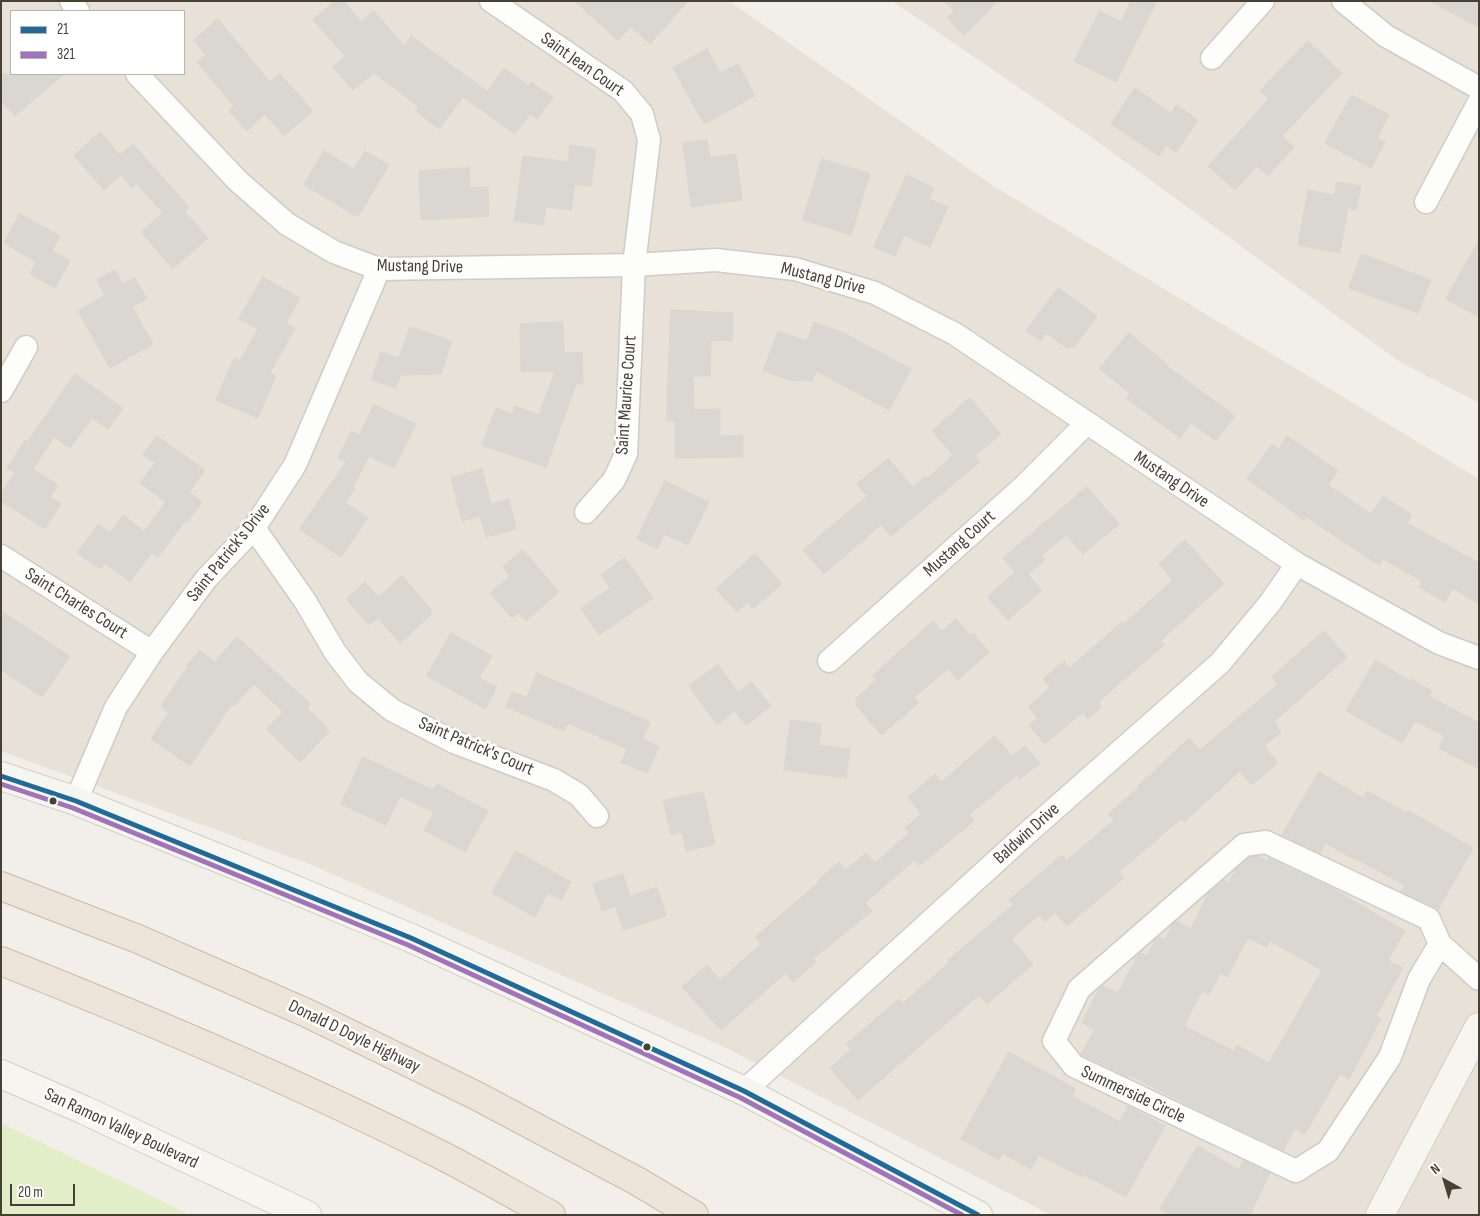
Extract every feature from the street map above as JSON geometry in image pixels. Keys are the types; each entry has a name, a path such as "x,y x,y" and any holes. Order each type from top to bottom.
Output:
{"highway":[{"name":"Donald D Doyle Highway","path":"1,886 138,939 308,1014 475,1095 637,1181 694,1215"},
{"path":"1,961 105,1002 282,1079 442,1156 551,1215"}],"street":[{"name":"Saint Jean Court","path":"490,1 623,91 642,114 649,140 634,265"},
{"path":"1212,58 1262,1"},
{"path":"1342,1 1386,36 1479,88"},
{"name":"Mustang Drive","path":"138,75 238,181 287,224 334,252 379,269 634,265 716,260 795,269 875,293 955,334 1296,564 1440,643 1479,658"},
{"path":"1426,202 1479,102"},
{"name":"Saint Maurice Court","path":"586,512 614,480 626,454 634,265"},
{"name":"Saint Patrick's Drive","path":"76,801 116,707 152,652 206,579 254,528 295,465 379,269"},
{"path":"1,390 26,347"},
{"name":"Mustang Court","path":"829,662 1022,488 1087,423"},
{"name":"Saint Patrick's Court","path":"254,528 305,601 335,652 358,682 392,710 454,742 554,780 579,795 597,816"},
{"name":"Saint Charles Court","path":"1,556 152,652"},
{"name":"Baldwin Drive","path":"744,1091 1024,836 1220,663 1270,603 1296,564"},
{"path":"1,776 76,801 411,938 744,1091 978,1215"},
{"name":"Summerside Circle","path":"1440,944 1419,979 1390,1057 1328,1151 1296,1171 1074,1066 1054,1041 1079,989 1244,845 1266,842 1429,919 1440,944 1479,979"},
{"path":"1380,1215 1479,1028"},
{"name":"San Ramon Valley Boulevard","path":"1,1074 84,1110 307,1215"},
{"path":"1363,1215 1400,1176"},
{"path":"1389,1215 1400,1176"},
{"name":"San Ramon Valley Boulevard","path":"240,1185 286,1215"}],"shaded area":[{"path":"1,1 729,1 992,185 1479,479 1479,1215 1051,1215 722,1046 312,865 1,751"},
{"path":"892,1 1479,1 1479,403 1400,362 1087,134"}],"green space":[{"path":"1,1123 190,1215 1,1215"}],"building":[{"path":"335,1 344,1 361,22 374,11 404,46 411,36 487,91 504,68 528,86 531,82 553,97 537,119 530,114 515,134 463,97 439,129 416,111 419,107 374,73 353,90 333,67 345,56 313,20"},
{"path":"575,1 688,1 650,44 631,27 618,40"},
{"path":"944,1 998,1 964,35 947,18 954,11"},
{"path":"1131,1 1157,1 1116,82 1074,61 1100,11 1121,22"},
{"path":"1430,1 1479,1 1479,27"},
{"path":"218,19 270,82 280,74 313,111 284,136 265,114 247,131 229,111 234,106 197,62 206,55 194,40"},
{"path":"1308,41 1342,73 1282,136 1294,147 1268,176 1257,166 1235,190 1208,166 1269,99 1260,91"},
{"path":"707,49 720,73 738,64 755,96 704,124 673,68"},
{"path":"1,74 63,75 15,116 1,101"},
{"path":"1135,88 1171,113 1176,105 1198,120 1176,152 1166,145 1159,156 1111,124"},
{"path":"1352,95 1389,115 1377,138 1385,142 1371,168 1325,143"},
{"path":"100,132 120,155 133,144 189,207 184,211 208,238 173,269 141,232 163,213 137,184 132,188 121,175 104,190 74,156"},
{"path":"707,140 710,158 736,154 742,200 691,207 683,143"},
{"path":"570,145 596,149 591,186 575,184 571,210 546,207 543,225 514,221 523,156 568,162"},
{"path":"324,151 354,169 365,151 389,165 358,217 304,185"},
{"path":"822,159 870,174 851,235 803,220"},
{"path":"469,168 470,188 488,187 489,216 421,220 419,171"},
{"path":"907,175 934,188 929,199 948,207 930,247 904,235 895,256 874,247"},
{"path":"1337,182 1361,186 1356,210 1348,208 1340,253 1298,245 1308,190 1334,195"},
{"path":"20,214 60,236 52,251 70,261 55,288 30,274 36,262 4,243"},
{"path":"1479,240 1479,317 1446,299"},
{"path":"1362,254 1431,280 1418,313 1349,288"},
{"path":"115,270 123,284 135,278 147,299 132,307 153,344 110,368 78,311 105,295 97,280"},
{"path":"263,277 300,298 286,323 295,328 270,373 276,376 258,418 216,400 234,358 240,361 258,329 239,319"},
{"path":"1058,288 1097,316 1074,348 1067,348 1046,333 1041,341 1026,331"},
{"path":"671,310 733,313 732,341 711,340 710,376 693,376 694,410 720,409 720,436 743,435 743,457 675,458 675,421 667,421"},
{"path":"563,322 564,353 582,352 583,384 576,384 546,467 482,445 496,408 512,414 515,406 539,415 555,371 521,372 520,324"},
{"path":"814,322 846,334 911,369 889,410 816,371 812,381 790,380 763,371 778,331 807,341"},
{"path":"410,327 452,341 441,374 401,375 395,388 371,380 381,352 399,358"},
{"path":"1129,333 1167,366 1235,416 1216,441 1191,423 1180,438 1126,398 1130,393 1099,369"},
{"path":"75,374 123,408 108,429 92,418 70,448 54,437 33,469 58,485 50,497 61,504 45,529 1,501 1,494 15,472 7,468 25,440 27,442"},
{"path":"970,398 1001,434 975,456 980,462 891,536 881,525 824,574 803,550 867,496 857,484 888,458 913,487 926,476 928,478 953,455 932,431"},
{"path":"374,405 416,424 394,468 369,456 353,487 355,489 345,502 368,518 341,557 299,529 346,462 338,458 351,431 359,435"},
{"path":"157,436 205,470 189,492 202,502 158,557 152,552 130,582 105,563 100,569 77,553 98,524 110,533 123,515 144,531 166,502 140,483 155,463 143,455"},
{"path":"1287,436 1338,471 1328,485 1371,514 1383,496 1412,515 1407,523 1479,563 1479,604 1453,588 1445,602 1419,587 1422,581 1383,559 1379,565 1306,517 1304,520 1247,479 1272,444 1279,449"},
{"path":"482,469 491,504 509,499 516,529 486,537 480,516 462,521 451,478"},
{"path":"665,481 709,502 688,545 664,534 657,549 637,539"},
{"path":"1087,487 1119,524 1083,554 1066,535 1041,556 1045,560 1028,574 1042,590 1008,620 987,597 1015,572 1003,558"},
{"path":"1185,540 1224,584 1160,641 1164,645 1098,702 1102,707 1088,719 1083,712 1045,744 1029,725 1038,718 1028,707 1050,688 1043,679 1064,661 1069,668 1122,622 1124,624 1173,580 1159,564"},
{"path":"523,550 559,592 526,621 518,613 512,618 490,593 510,576 503,567"},
{"path":"755,554 782,584 753,609 748,602 737,612 716,589"},
{"path":"625,558 653,598 599,635 581,608 610,588 601,575"},
{"path":"402,576 431,609 431,615 400,643 378,618 369,625 346,599 365,582 378,597"},
{"path":"1,611 70,656 42,697 1,670"},
{"path":"956,619 970,635 973,633 989,652 958,680 948,669 914,698 919,703 881,735 856,705 856,698 877,680 873,675 933,621 942,631"},
{"path":"1324,631 1347,657 1274,722 1281,732 1264,746 1278,763 1252,785 1240,771 1184,822 1181,819 1119,872 1124,878 1067,926 1055,913 1045,922 1039,915 1011,939 1033,964 987,1004 979,995 858,1100 830,1068 851,1049 846,1044 899,999 903,1003 950,962 948,960 1013,905 1009,900 1062,855 1067,860 1114,820 1108,814 1139,787 1189,738 1200,750 1278,684 1272,677"},
{"path":"451,633 492,656 479,678 497,687 485,709 427,676"},
{"path":"237,637 311,704 307,708 330,731 300,762 266,729 283,712 254,684 234,706 232,704 190,766 151,739 169,712 161,706 187,665 200,650 214,662"},
{"path":"1376,660 1410,681 1411,679 1432,691 1429,696 1479,723 1479,769 1439,748 1445,736 1415,721 1402,743 1346,711"},
{"path":"718,665 738,692 752,682 771,706 746,725 735,711 717,725 689,686"},
{"path":"537,673 650,722 642,739 659,747 647,773 621,762 627,749 568,723 564,731 506,707 512,692 527,697"},
{"path":"791,720 821,724 819,745 850,749 846,778 784,770"},
{"path":"995,736 1012,756 1025,746 1040,763 1020,779 1017,775 969,815 974,821 919,866 915,860 865,903 872,911 813,959 816,962 793,982 786,973 721,1030 682,987 707,965 720,980 761,944 755,937 819,882 818,880 839,862 845,870 866,853 875,863 909,833 905,828 921,814 908,797 935,774 941,782"},
{"path":"363,757 433,790 437,784 488,811 465,852 424,830 434,812 400,796 386,825 341,804"},
{"path":"1319,772 1363,798 1367,791 1407,813 1408,810 1473,848 1438,910 1401,891 1405,885 1325,843 1320,853 1282,835"},
{"path":"703,792 715,844 686,851 682,832 671,835 663,801"},
{"path":"516,851 571,882 561,900 548,893 535,917 492,893"},
{"path":"1258,856 1267,861 1269,858 1330,887 1405,931 1388,960 1403,968 1376,1016 1381,1019 1349,1079 1340,1074 1305,1134 1295,1128 1283,1150 1129,1075 1128,1077 1081,1054 1095,1029 1082,1023 1098,990 1103,986 1118,993 1138,955 1140,953 1147,956 1155,940 1159,937 1165,940 1176,921 1191,929 1208,894 1224,880 1229,883 1236,869 1250,857","holes":["1248,938 1267,947 1270,941 1322,970 1269,1063 1237,1045 1234,1051 1184,1026 1202,991 1209,995 1220,973 1227,977"]},
{"path":"623,874 630,896 657,887 666,916 623,930 616,906 602,911 593,884"},
{"path":"1009,1052 1076,1089 1072,1096 1120,1122 1128,1106 1165,1126 1126,1197 1083,1174 1082,1177 1039,1155 1031,1169 1002,1153 999,1160 961,1139"},
{"path":"1198,1146 1239,1170 1243,1161 1270,1173 1250,1215 1170,1215 1160,1209"}],"transit line":[{"name":"21","path":"1,776 76,801 411,938 744,1091 978,1215"},
{"name":"321","path":"1,784 73,808 408,945 741,1098 962,1215"}]}
